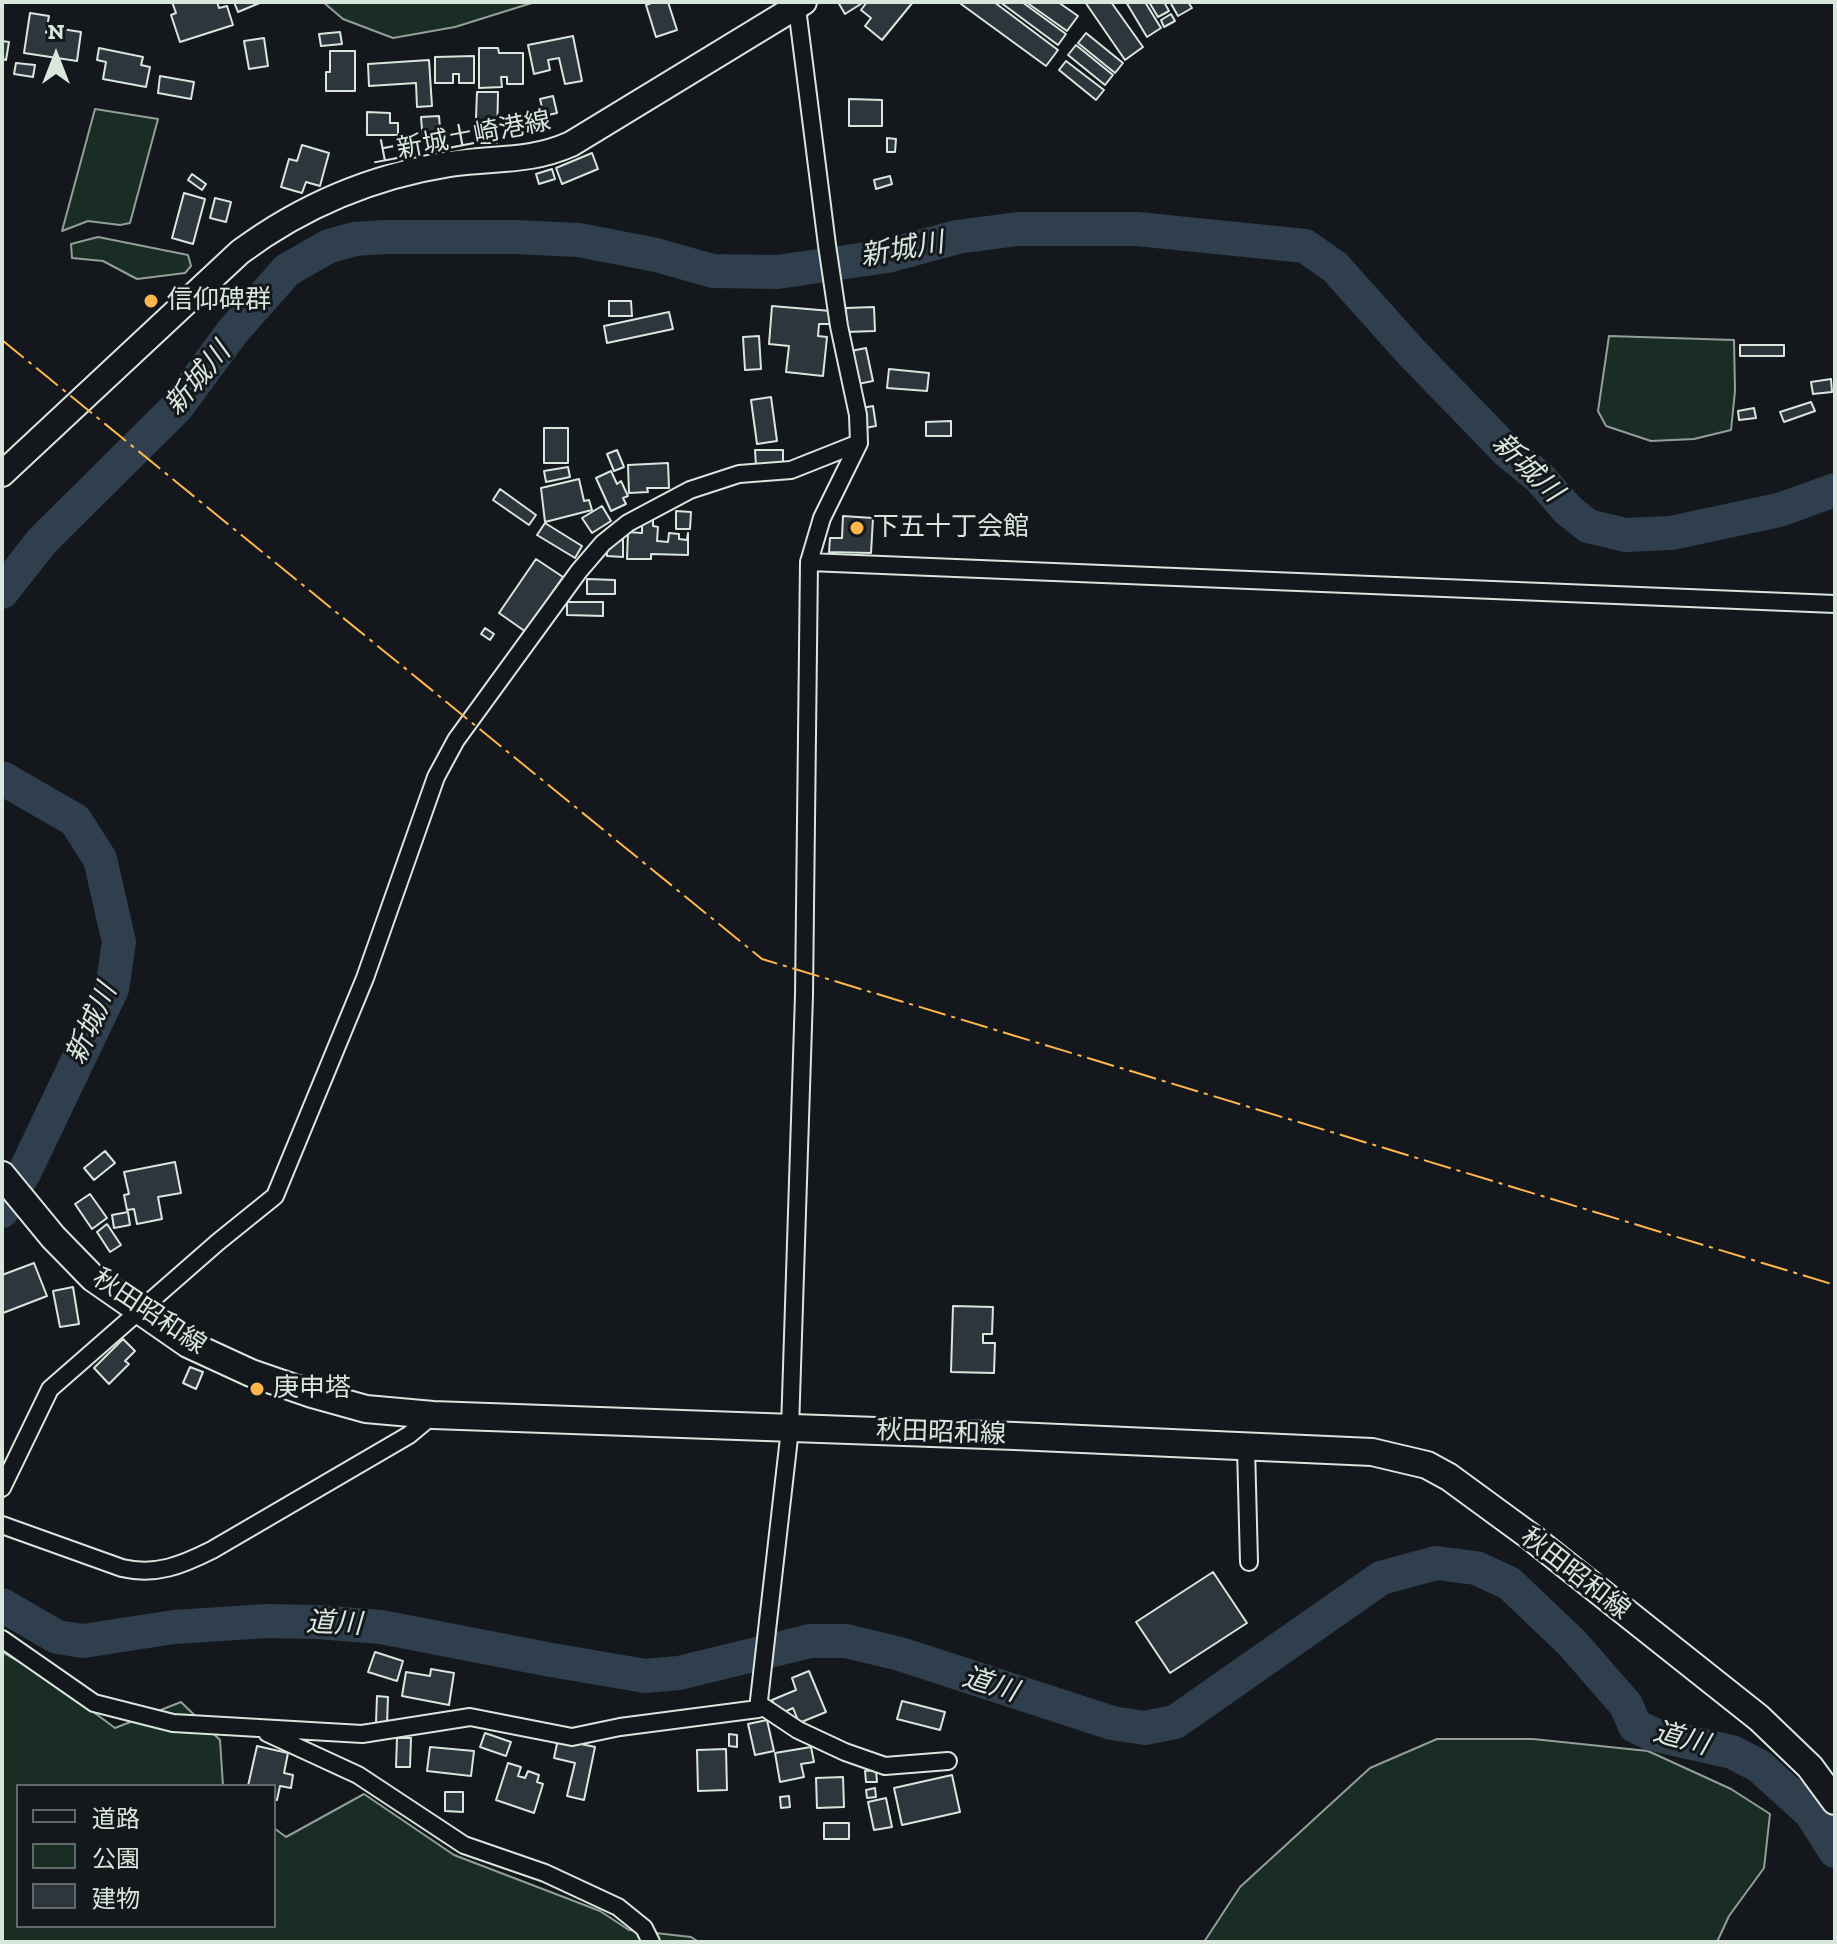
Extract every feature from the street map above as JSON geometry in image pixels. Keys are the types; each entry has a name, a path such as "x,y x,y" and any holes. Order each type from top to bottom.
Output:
{"main road":[{"name":"上新城土崎港線","path":"2,474 240,252 267,232 371,182 405,172 453,163 527,159 550,154 800,5"},
{"name":"秋田昭和線","path":"2,1175 93,1278 188,1344 251,1373 366,1409 433,1415 1372,1452 1427,1465 1449,1477 1531,1537 1759,1718 1810,1767 1835,1801"}],"street":[{"path":"2,1639 94,1703 173,1723 362,1734 470,1717 572,1737 620,1727 758,1709 790,1429 804,995 809,562 822,518 859,443 858,415 827,245 800,5"},
{"path":"2,1488 50,1389 275,1196 365,978 436,777 456,740 579,571 603,543 628,523 690,490 739,474 791,470 859,443"},
{"path":"809,562 1835,604"},
{"path":"2,1525 122,1568 155,1572 183,1564 212,1550 409,1435 433,1415"},
{"path":"1246,1448 1249,1562"},
{"path":"759,1704 798,1730 885,1766 948,1761"},
{"path":"258,1729 358,1775 464,1845 545,1873 618,1907 644,1928 651,1942"}],"green space":[{"path":"323,2 535,2 455,27 393,38 343,19"},
{"path":"95,109 158,119 130,223 120,225 88,221 62,231"},
{"path":"98,237 188,255 191,266 185,273 137,279 103,261 72,258 71,244"},
{"path":"1609,336 1734,340 1735,391 1731,430 1694,439 1651,441 1606,426 1598,411"},
{"path":"2,1652 49,1679 115,1728 181,1702 220,1740 223,1784 16,1784 16,1928 276,1928 276,1830 286,1837 364,1794 454,1855 600,1911 629,1930 691,1937 699,1942 2,1942"},
{"path":"1437,1739 1533,1739 1648,1751 1731,1789 1770,1814 1764,1868 1729,1916 1717,1942 1204,1942 1240,1887 1370,1768"}],"building":[{"path":"172,2 217,2 219,8 227,6 233,25 180,42 171,15 176,13"},
{"path":"234,2 262,2 238,12"},
{"path":"668,2 677,30 656,37 646,5"},
{"path":"838,2 864,2 845,14"},
{"path":"867,2 913,2 882,40 865,26 871,18 861,10"},
{"path":"994,2 1058,50 1046,66 961,4"},
{"path":"1000,2 1022,2 1066,34 1058,45"},
{"path":"1026,2 1058,2 1078,16 1067,31"},
{"path":"1085,2 1111,2 1143,47 1125,60"},
{"path":"1126,2 1145,2 1161,28 1147,37"},
{"path":"1149,2 1164,2 1169,11 1158,17"},
{"path":"1170,2 1188,2 1192,8 1178,16"},
{"path":"30,13 49,16 46,33 62,35 62,29 81,32 77,61 24,53"},
{"path":"1171,14 1175,21 1164,27 1161,20"},
{"path":"340,32 342,44 321,46 319,34"},
{"path":"1086,33 1123,63 1115,73 1078,43"},
{"path":"573,36 582,81 565,84 559,58 548,60 550,70 534,74 528,45"},
{"path":"264,38 268,66 249,69 244,41"},
{"path":"2,41 9,42 6,60 2,59"},
{"path":"1076,45 1113,75 1105,85 1068,55"},
{"path":"99,48 143,57 141,65 150,67 146,87 103,79 106,62 97,60"},
{"path":"479,48 498,48 499,53 523,53 523,84 507,84 507,77 501,77 502,87 479,88"},
{"path":"330,51 355,51 355,91 326,91"},
{"path":"474,56 474,83 459,83 459,74 453,74 453,83 435,83 435,57"},
{"path":"429,60 432,106 417,107 416,83 369,86 368,64"},
{"path":"1066,61 1104,90 1096,100 1059,70"},
{"path":"16,63 35,65 33,77 14,74"},
{"path":"160,76 194,82 191,99 158,93"},
{"path":"477,92 498,92 497,143 475,143"},
{"path":"553,96 557,113 544,116 540,99"},
{"path":"849,99 882,100 882,126 849,126"},
{"path":"367,112 390,113 390,123 398,123 398,135 367,135"},
{"path":"439,116 441,140 423,142 421,117"},
{"path":"887,138 896,139 895,152 887,152"},
{"path":"302,145 329,153 320,186 306,182 302,193 281,187 289,159 297,161"},
{"path":"592,153 598,169 562,184 556,168"},
{"path":"552,169 555,179 539,184 536,174"},
{"path":"192,174 206,184 202,190 188,180"},
{"path":"890,176 892,184 876,189 874,180"},
{"path":"184,193 205,199 193,244 172,238"},
{"path":"215,198 231,202 226,222 210,218"},
{"path":"609,301 631,301 632,316 609,316"},
{"path":"772,306 831,311 830,324 819,324 818,336 827,337 823,376 786,372 789,346 769,344"},
{"path":"874,307 875,331 846,332 846,308"},
{"path":"669,312 673,329 607,343 604,326"},
{"path":"759,336 761,369 745,370 743,337"},
{"path":"1740,345 1784,345 1784,356 1740,356"},
{"path":"866,348 873,381 858,384 851,351"},
{"path":"889,369 929,373 927,391 887,388"},
{"path":"1831,379 1832,392 1813,394 1811,382"},
{"path":"771,397 777,441 757,444 751,400"},
{"path":"1811,402 1815,411 1784,422 1780,412"},
{"path":"873,406 876,426 865,428 862,408"},
{"path":"1754,408 1756,418 1739,420 1738,411"},
{"path":"951,421 951,436 926,436 926,422"},
{"path":"544,428 568,428 568,463 544,463"},
{"path":"617,450 624,467 614,471 607,454"},
{"path":"755,450 783,450 783,466 756,466"},
{"path":"668,463 669,488 647,488 648,492 629,493 628,465"},
{"path":"568,467 570,477 546,482 544,471"},
{"path":"611,471 617,484 621,481 628,496 623,498 626,504 611,511 596,478"},
{"path":"579,479 584,501 589,500 592,510 545,522 541,488"},
{"path":"500,489 536,515 529,525 493,500"},
{"path":"602,506 611,521 592,533 582,518"},
{"path":"676,511 691,512 690,529 676,529"},
{"name":"下五十丁会館","path":"843,516 873,518 871,553 829,552 830,538 842,538"},
{"path":"642,518 653,518 653,526 658,527 657,541 668,542 669,533 679,534 679,539 687,540 688,533 688,555 651,554 651,559 627,559 628,532 642,533"},
{"path":"545,523 582,546 575,558 537,535"},
{"path":"613,540 623,540 623,557 607,556 607,545"},
{"path":"536,559 563,577 526,632 499,613"},
{"path":"587,579 615,580 615,594 587,594"},
{"path":"567,602 603,602 603,616 567,615"},
{"path":"485,628 494,634 490,640 481,634"},
{"path":"105,1151 115,1163 94,1180 84,1168"},
{"path":"175,1162 181,1193 158,1197 162,1219 137,1224 134,1209 127,1210 124,1195 129,1194 124,1172"},
{"path":"90,1194 107,1218 92,1229 75,1204"},
{"path":"128,1212 130,1225 114,1228 112,1215"},
{"path":"107,1224 121,1245 110,1252 97,1232"},
{"path":"34,1263 47,1296 3,1313 2,1275"},
{"path":"73,1287 79,1324 60,1327 53,1291"},
{"path":"953,1306 993,1307 992,1334 983,1334 983,1343 995,1343 994,1373 951,1372"},
{"path":"123,1339 135,1351 125,1361 129,1364 109,1384 94,1368"},
{"path":"190,1367 203,1372 196,1389 183,1383"},
{"path":"1213,1572 1247,1623 1170,1673 1136,1622"},
{"path":"375,1652 403,1661 397,1681 368,1672"},
{"path":"431,1669 454,1673 449,1705 402,1696 406,1672 430,1676"},
{"path":"809,1671 826,1712 799,1723 793,1708 778,1715 772,1700 796,1690 792,1678"},
{"path":"377,1696 388,1697 387,1724 376,1723"},
{"path":"902,1701 945,1712 940,1730 897,1719"},
{"path":"767,1720 774,1751 755,1755 748,1724"},
{"path":"485,1733 511,1742 506,1756 480,1747"},
{"path":"729,1734 737,1735 737,1747 729,1746"},
{"path":"397,1738 411,1738 410,1767 396,1767"},
{"path":"558,1739 595,1747 584,1800 567,1796 575,1763 554,1758"},
{"path":"257,1746 288,1753 284,1773 293,1775 291,1788 280,1786 277,1800 276,1784 248,1784"},
{"path":"430,1747 474,1751 471,1776 427,1771"},
{"path":"811,1747 814,1762 801,1764 804,1777 780,1782 775,1753"},
{"path":"726,1749 727,1790 698,1791 697,1750"},
{"path":"508,1763 521,1767 518,1776 525,1778 528,1771 539,1775 537,1782 543,1784 534,1813 496,1800"},
{"path":"876,1770 877,1782 866,1782 865,1771"},
{"path":"952,1775 960,1812 902,1825 894,1788"},
{"path":"843,1777 844,1807 817,1808 816,1778"},
{"path":"875,1788 876,1797 867,1798 866,1790"},
{"path":"445,1792 463,1792 463,1812 445,1811"},
{"path":"789,1796 790,1807 781,1808 780,1797"},
{"path":"886,1798 892,1827 874,1830 868,1802"},
{"path":"824,1823 849,1823 849,1839 824,1839"}],"waterway":[{"name":"新城川","path":"2,592 42,541 177,407 233,331 287,270 329,246 355,239 384,237 579,240 656,255 713,271 777,272 887,256 957,237 1018,229 1137,229 1305,246 1335,267 1412,353 1507,451 1539,477 1568,510 1588,526 1625,535 1671,533 1779,510 1835,490"},
{"name":"新城川","path":"2,778 75,820 100,859 119,942 112,989 25,1171 2,1211"},
{"name":"道川","path":"2,1605 57,1637 83,1641 174,1627 267,1621 318,1622 381,1627 645,1676 679,1673 810,1641 846,1641 900,1654 1112,1723 1145,1728 1175,1722 1381,1578 1436,1563 1476,1568 1509,1583 1572,1643 1626,1705 1635,1726 1652,1734 1732,1752 1759,1766 1811,1813 1835,1851"}],"power":[{"path":"2,340 762,959 1835,1285"}],"place":[{"name":"信仰碑群","path":"151,301"},
{"name":"下五十丁会館","path":"857,528"},
{"name":"庚申塔","path":"257,1389"}]}
